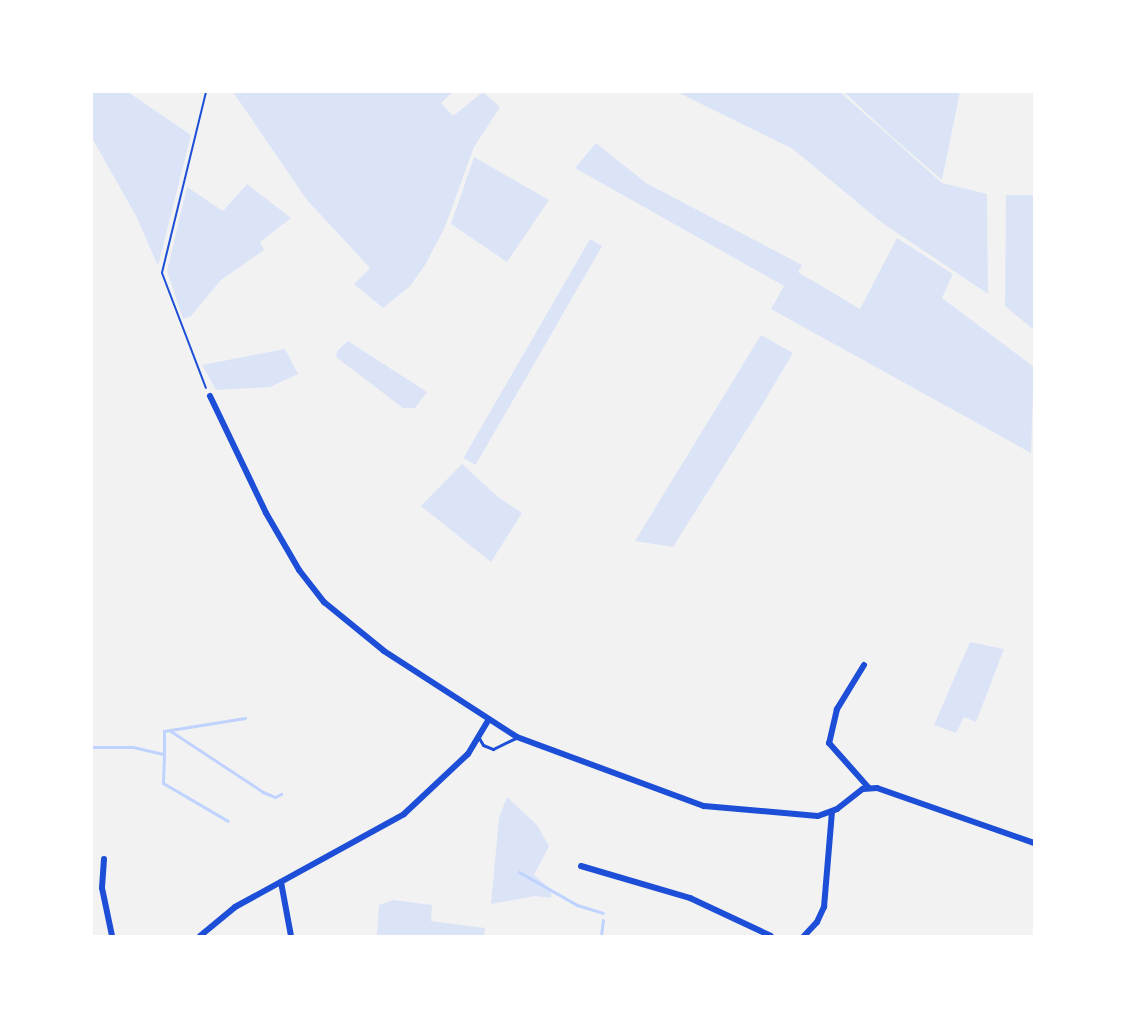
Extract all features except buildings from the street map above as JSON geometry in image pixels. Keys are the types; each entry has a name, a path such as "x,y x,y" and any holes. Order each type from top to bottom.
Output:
{"street":[{"path":"210,396 266,513 318,595 361,635 488,722 517,737 704,806 809,816 832,812 869,788"},
{"path":"864,665 837,709 829,743 869,788 905,796 1035,843"},
{"path":"200,936 230,911 404,814 468,754 488,722"},
{"path":"804,936 817,922 824,907 832,812"},
{"path":"104,859 102,888 112,936"},
{"path":"581,866 684,896 771,936"},
{"path":"281,882 291,936"}],"lane":[{"path":"479,737 482,744 492,749 517,737"}],"path":[{"path":"206,92 162,273 210,396"}],"shaded area":[{"path":"92,92 128,92 191,135 158,266 136,216 92,138"},
{"path":"233,92 453,92 441,103 453,116 483,92 500,107 474,147 445,227 425,265 410,286 383,308 354,284 370,268 307,200"},
{"path":"677,92 840,92 942,183 987,194 988,294 881,222 793,149"},
{"path":"844,92 960,92 942,180 890,135"},
{"path":"596,143 646,183 802,265 798,272 860,309 897,238 953,274 942,298 1034,367 1031,453 771,309 784,286 575,168"},
{"path":"474,157 549,200 507,262 451,224"},
{"path":"247,184 291,218 260,242 264,250 221,280 191,316 183,319 167,271 187,187 223,211"},
{"path":"1006,195 1034,195 1034,330 1005,306"},
{"path":"590,239 602,246 476,465 464,458"},
{"path":"761,335 793,353 761,407 673,547 635,541"},
{"path":"348,341 427,392 415,408 403,408 336,357 337,351"},
{"path":"285,349 298,374 270,387 216,390 202,365"},
{"path":"462,464 498,497 522,513 491,562 421,506"},
{"path":"970,642 1004,649 976,722 964,717 956,733 934,725"},
{"path":"507,797 537,825 549,846 534,875 552,890 551,898 535,896 491,904 499,818"},
{"path":"393,900 432,905 431,921 485,928 484,936 377,936 379,905"}],"waterway":[{"path":"92,747 133,747 164,754 164,731 245,718"},
{"path":"169,730 263,792 275,797 281,794"},
{"path":"164,754 163,783 228,821"},
{"path":"519,872 577,905 603,913"},
{"path":"601,936 603,920"}]}
